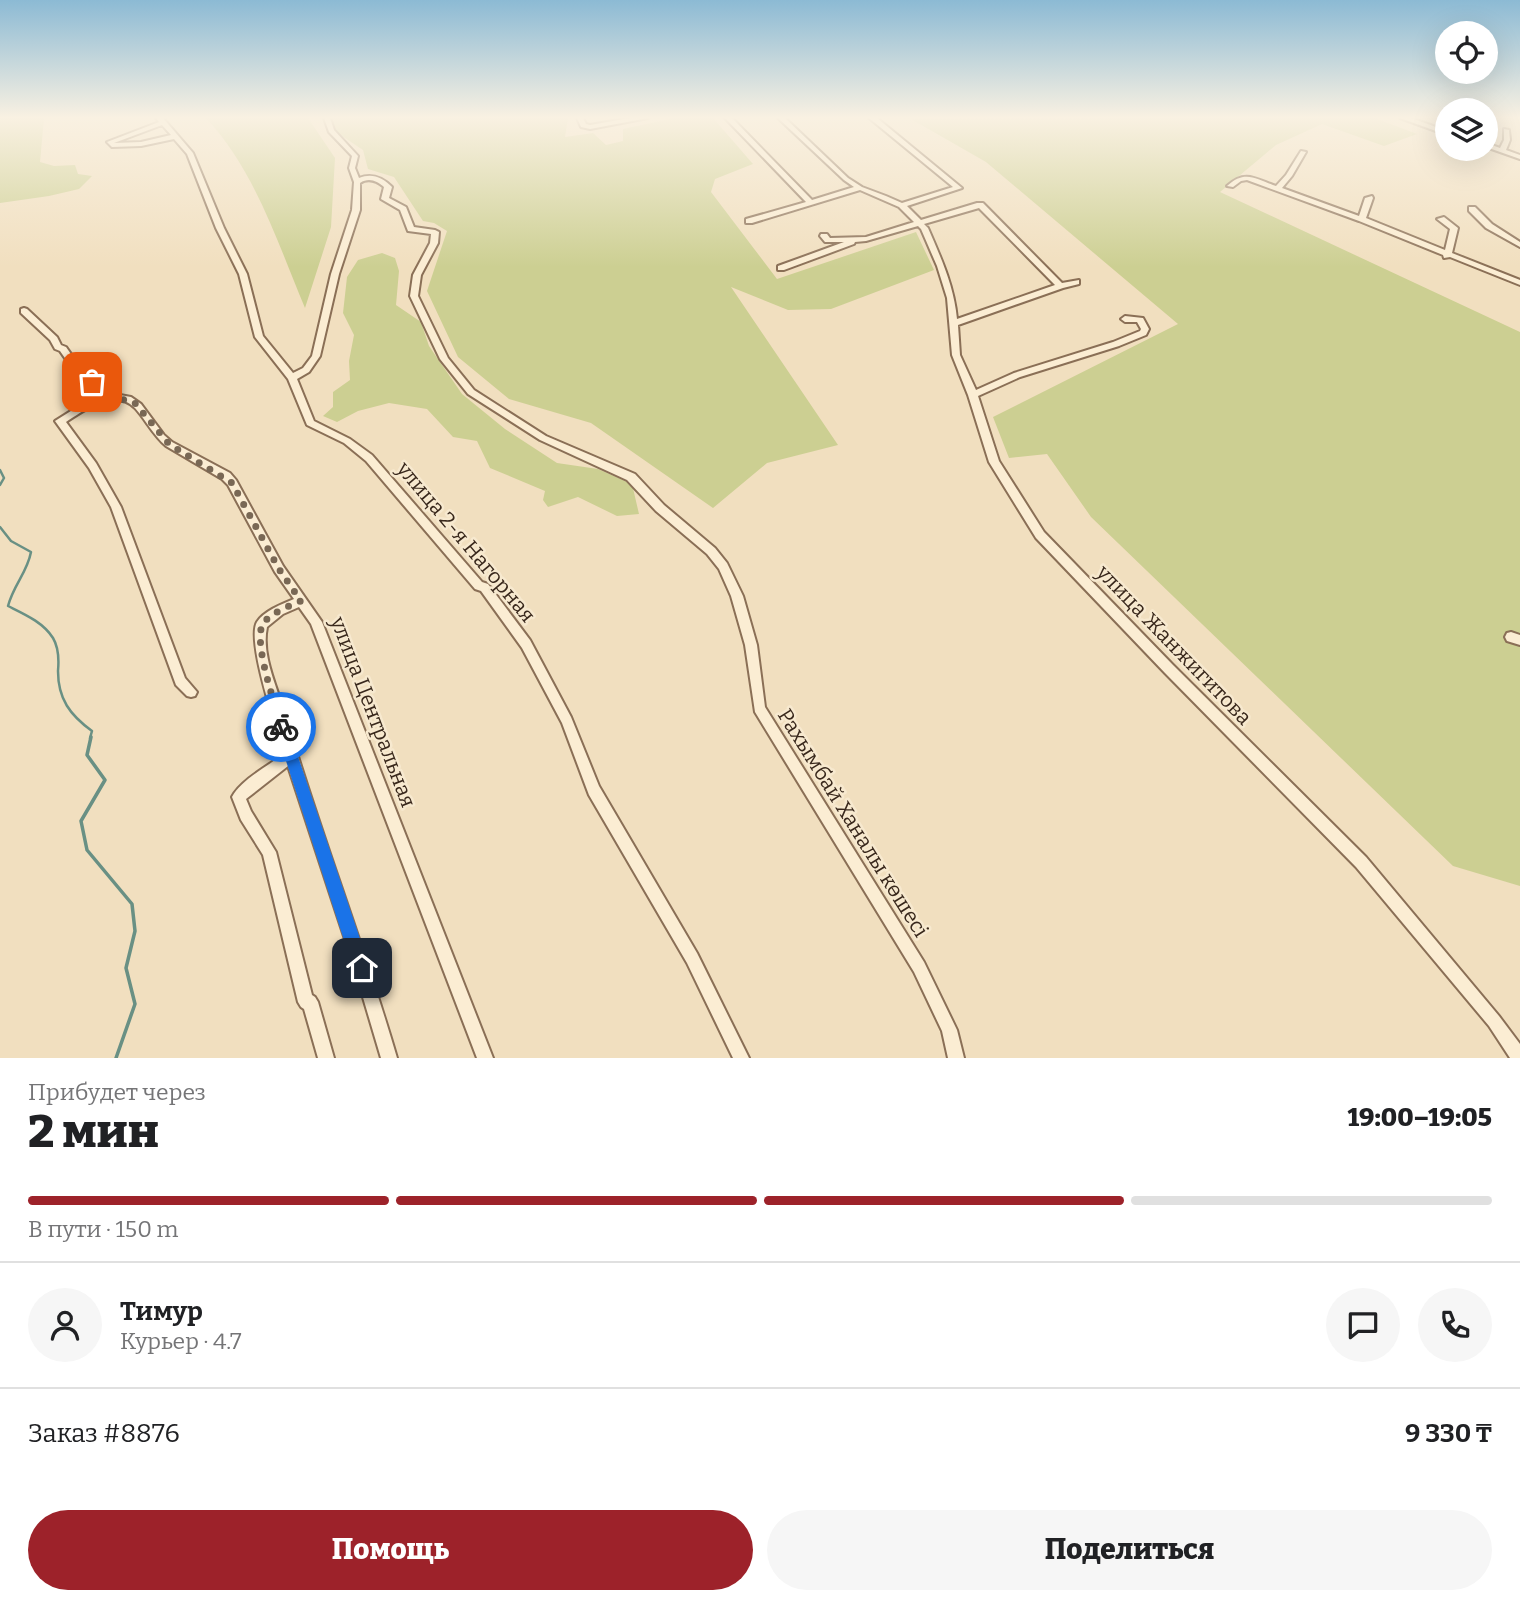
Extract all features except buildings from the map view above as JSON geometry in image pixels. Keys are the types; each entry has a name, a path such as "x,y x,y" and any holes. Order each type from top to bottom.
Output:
{"street":[{"name":"улица 2-я Нагорная","path":"196,167 219,228 243,274 259,337 292,378 310,423 347,441 369,458 453,559 479,586 484,587 518,630 567,721 594,790 692,958 741,1058"},
{"path":"292,378 306,370 316,356 335,275 356,210 357,181 352,167"},
{"path":"776,167 811,203"},
{"path":"837,167 860,188 902,205 953,192 958,187 934,167"},
{"path":"1277,188 1294,167"},
{"name":"Рахымбай Ханалы көшесі","path":"357,181 369,177 381,180 388,187 385,199 401,207 411,229 435,232 434,243 417,275 414,296 444,359 476,396 542,438 631,477 660,508 711,551 723,566 737,596 751,645 759,708 919,967 944,1018 957,1058"},
{"path":"1231,186 1244,177 1277,188 1520,283"},
{"path":"749,221 860,188"},
{"path":"1362,219 1369,198"},
{"name":"улица Жанжигитова","path":"902,205 927,233 941,266 951,298 956,355 973,395 993,462 1040,535 1361,862 1494,1021 1520,1058"},
{"path":"781,268 857,240 981,205 1060,286"},
{"path":"1472,209 1489,226 1520,245"},
{"path":"1441,219 1454,229 1447,256"},
{"path":"824,236 828,240 857,240"},
{"path":"954,323 1076,282"},
{"path":"24,311 54,339 58,348 62,349 77,369 106,396 60,421 93,466 116,507 180,681 191,692"},
{"path":"973,395 1017,375 1116,345 1143,333 1145,329 1140,320 1125,319"},
{"name":"улица Центральная","path":"106,396 134,402 169,444 232,483 279,569 313,615 485,1058"},
{"path":"301,601 279,611 262,624 259,638 290,757 367,984 389,1058"},
{"path":"290,757 248,787 239,797 272,862 306,1002 310,1002 326,1058"}],"green space":[{"path":"0,167 76,167 78,174 92,176 79,189 0,203"},
{"path":"242,167 334,167 331,227 305,308 275,233"},
{"path":"744,167 715,179 711,192 777,279 916,232 934,270 831,309 788,310 731,287 838,445 767,463 713,508 591,423 509,399 458,357 427,291 447,231 434,223 423,221 394,177 368,169"},
{"path":"992,167 1249,167 1220,192 1520,332 1520,886 1453,866 1091,517 1047,454 1009,458 993,417 1178,324"},
{"path":"382,253 395,258 399,271 396,305 421,322 429,346 462,394 505,429 557,463 598,469 632,484 639,514 617,516 578,497 548,507 543,500 545,491 490,468 477,441 453,437 427,409 389,403 358,411 337,422 323,416 333,407 333,392 350,380 349,361 354,335 343,313 347,277 358,260"}],"waterway":[{"path":"0,470 4,478 0,485"},
{"path":"0,527 11,541 31,552 8,606 39,623 53,638 57,650 60,690 77,719 92,731 90,738"},
{"path":"91,737 87,755 105,780 81,821 87,850 132,904 135,931 126,968 135,1004 116,1058"}],"way so far":[{"path":"92,382 106,396 134,402 169,444 226,476 248,509 279,569 301,601 269,618 262,624 260,631 260,648 281,727"}],"route":[{"path":"281,727 362,968"}]}
